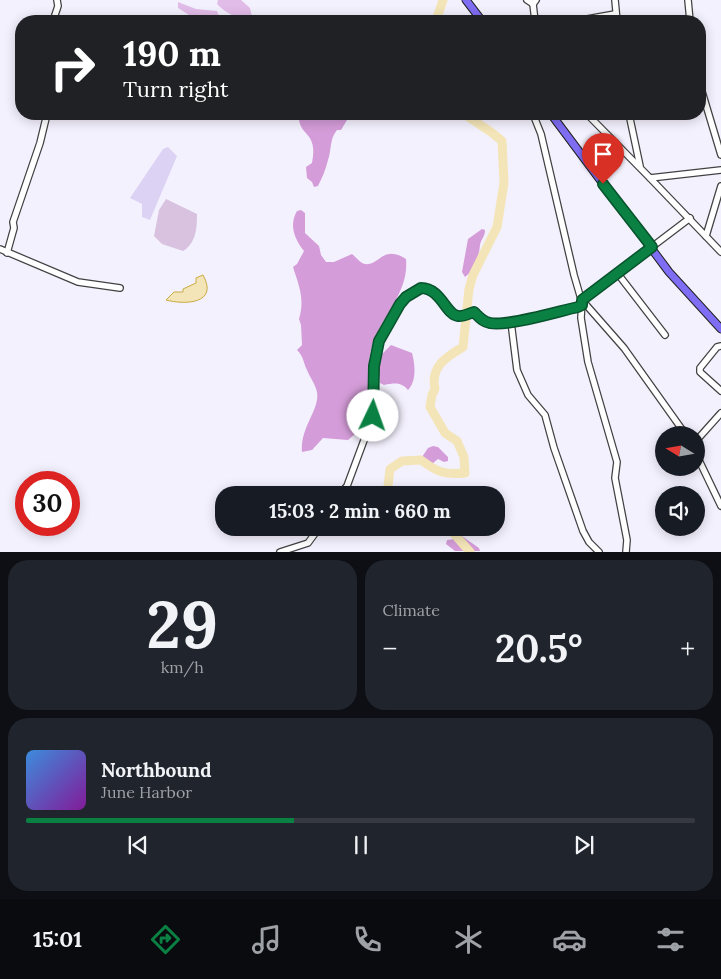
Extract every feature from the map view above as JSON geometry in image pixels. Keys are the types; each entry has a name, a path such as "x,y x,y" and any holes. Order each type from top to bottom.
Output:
{"main road":[{"path":"466,0 477,15"},
{"path":"556,120 669,272 721,329"}],"street":[{"path":"55,15 58,6 57,0"},
{"path":"527,0 534,2 535,15"},
{"path":"610,15 616,14 615,0"},
{"path":"688,0 689,15"},
{"path":"706,105 721,154"},
{"path":"7,253 14,228 13,222 40,143 46,120"},
{"path":"535,120 541,134 582,302 581,318 588,362 617,462 616,478 627,540 626,552"},
{"path":"593,120 640,166 721,252"},
{"path":"630,120 640,166"},
{"path":"650,178 721,170"},
{"path":"706,236 721,186"},
{"path":"347,486 373,416 374,366 379,341 406,297 421,288 426,288 440,298 452,314 458,316 474,312 491,324 511,322 582,302 690,218"},
{"path":"0,249 78,282 120,288"},
{"path":"618,274 665,335"},
{"path":"582,302 636,364 680,426"},
{"path":"511,322 517,370 528,395 545,415 554,448 583,530 589,542 599,552"},
{"path":"721,346 711,354 700,368 700,372 721,391"},
{"path":"705,431 721,413"},
{"path":"705,473 721,506"},
{"path":"280,552 308,543 313,536"}],"shaded area":[{"path":"218,0 241,0 250,8 252,15 233,15 217,4"},
{"path":"178,2 196,9 217,11 219,15 189,15 178,8"},
{"path":"347,120 341,130 337,130 334,134 324,173 318,186 314,187 307,178 306,167 312,163 313,145 299,121"},
{"path":"168,147 177,156 150,220 142,217 142,204 130,198 163,149"},
{"path":"166,199 197,214 196,230 193,239 191,244 183,251 162,244 154,236 159,210"},
{"path":"301,210 305,213 305,233 319,246 321,255 326,262 334,262 352,254 365,264 370,264 386,255 392,254 406,259 404,281 371,349 368,409 356,425 354,435 348,440 323,438 312,450 302,452 304,435 316,405 317,392 302,357 297,350 302,345 299,319 301,299 293,267 297,264 304,251 295,236 293,221 297,211"},
{"path":"482,229 485,232 477,259 474,267 465,277 462,272 468,239"},
{"path":"203,275 207,285 207,292 203,297 190,302 166,300 174,292 183,292 183,289 196,283 196,278"},
{"path":"391,345 412,353 414,377 408,390 400,384 384,385 380,383 378,358"},
{"path":"438,447 448,457 448,461 444,462 438,459 432,464 422,457 428,448"},
{"path":"457,536 462,536 479,548 480,551 455,551 446,544 447,540 455,539"}],"waterway":[{"path":"438,15 443,0"},
{"path":"388,486 390,469 402,461 421,460 441,472 465,473 464,457 457,441 445,433 430,407 435,389 434,381 437,369 445,359 463,347 469,289 473,275 497,227 504,183 502,141 473,120"},
{"path":"456,536 470,552"}],"route":[{"path":"373,416 374,366 379,341 406,297 421,288 426,288 440,298 452,314 458,316 474,312 484,322 491,324 511,322 582,305 582,300 652,247 603,184"}]}
